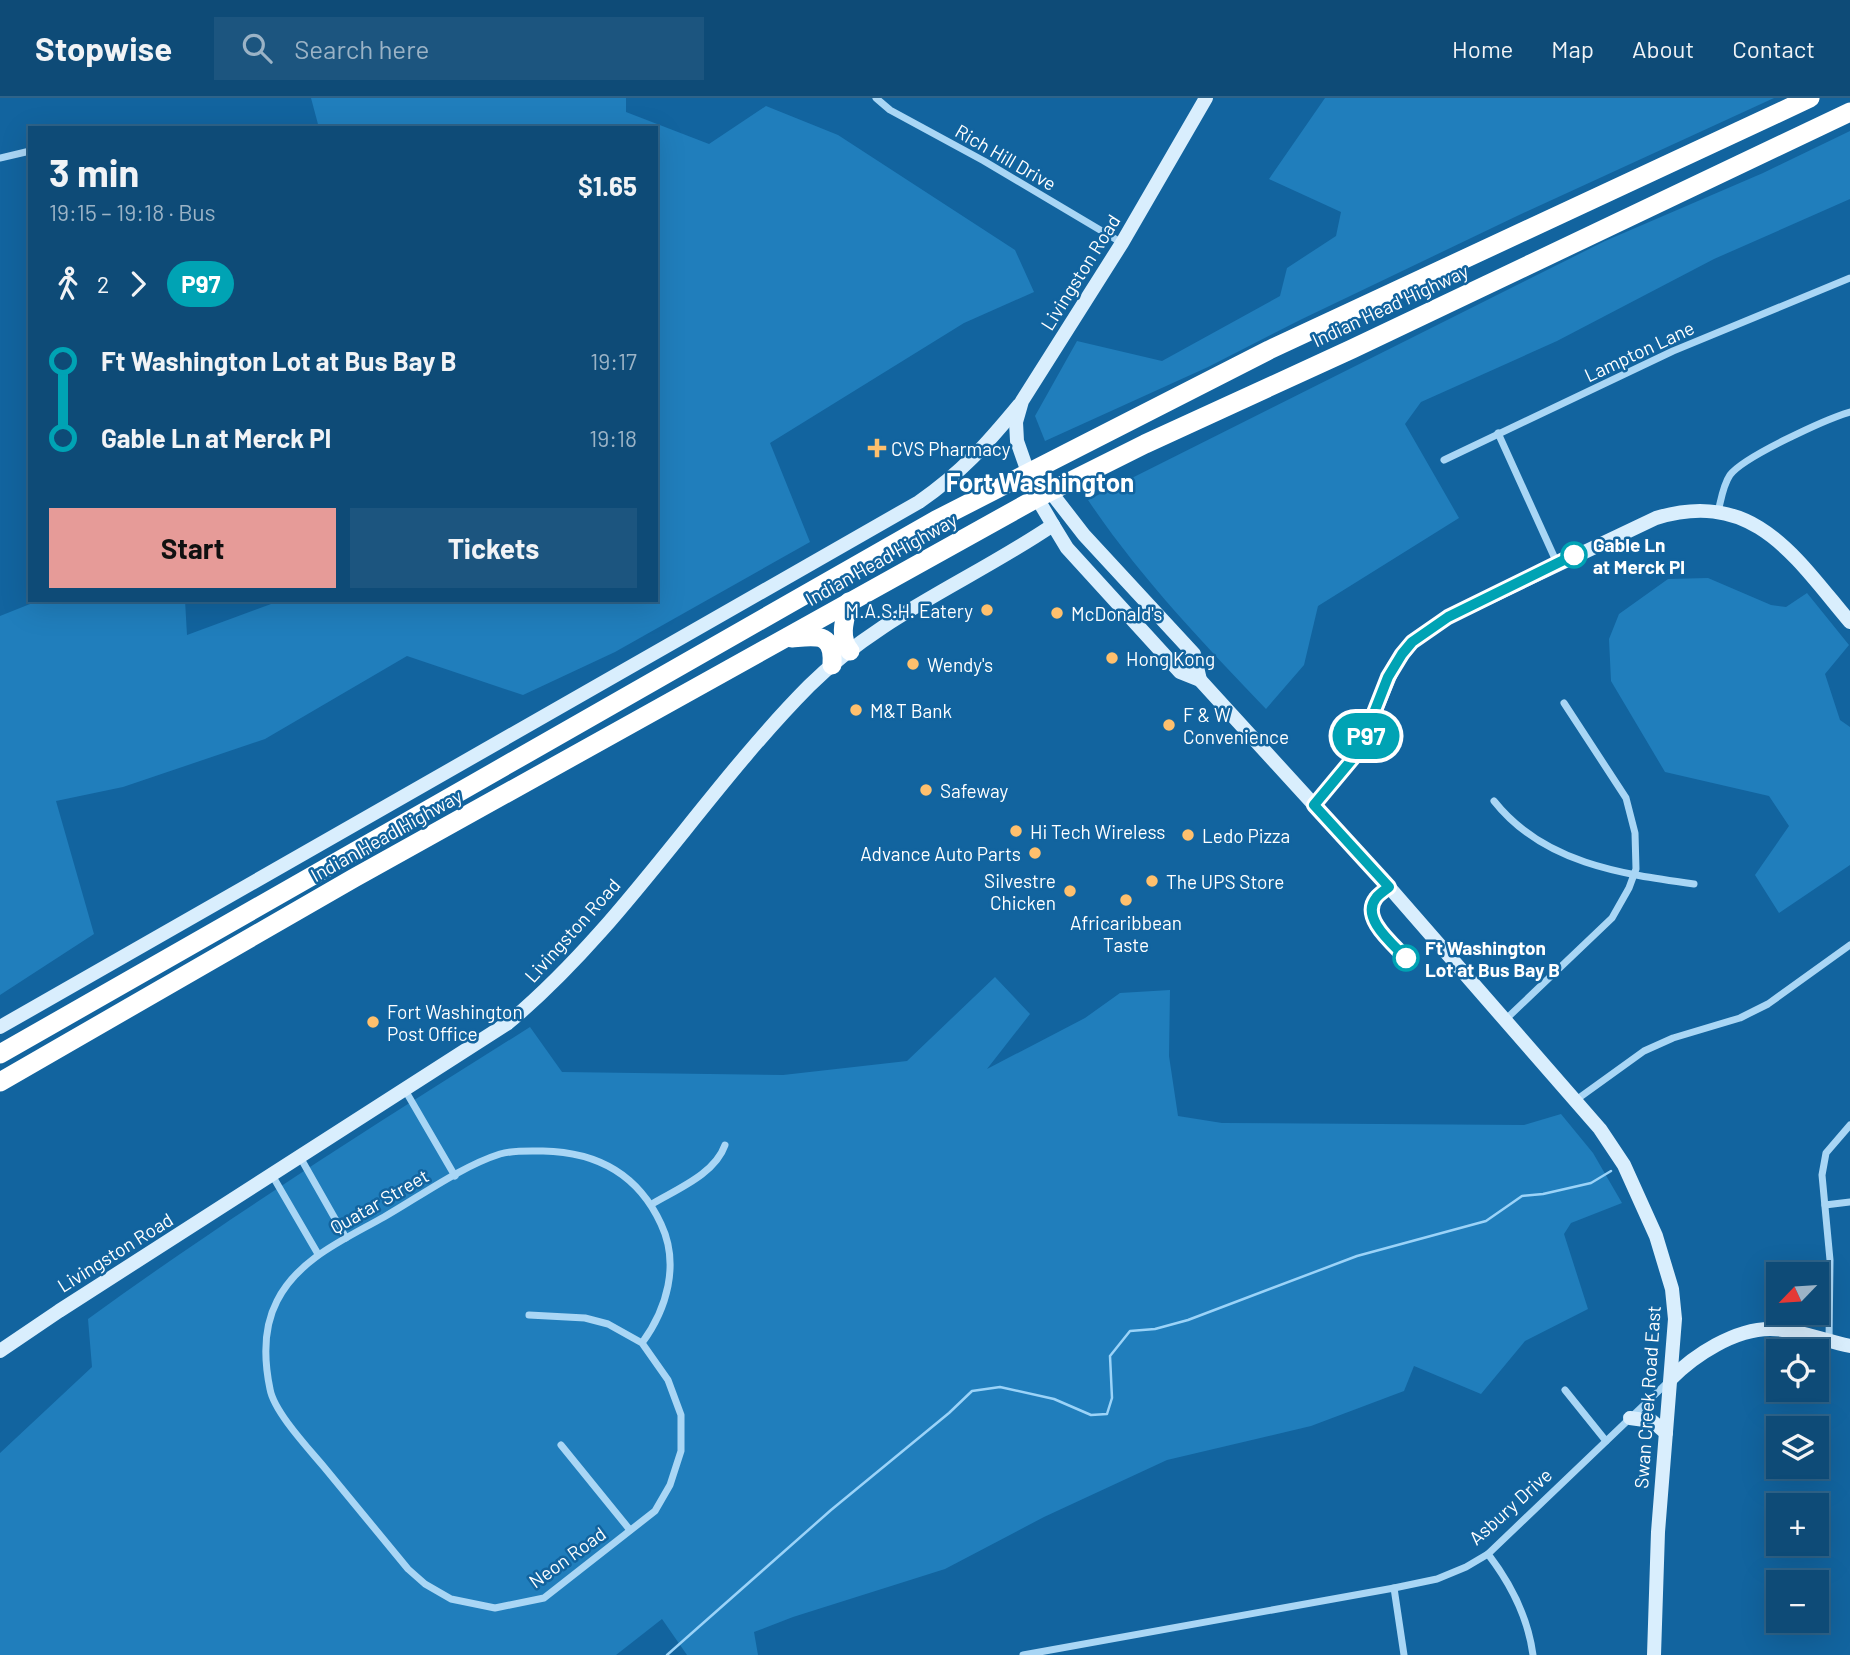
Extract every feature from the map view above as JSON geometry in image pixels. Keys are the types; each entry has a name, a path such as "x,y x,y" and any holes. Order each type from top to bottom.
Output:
{"highway":[{"name":"Indian Head Highway","path":"0,1054 936,520 1269,350 1810,98"},
{"name":"Indian Head Highway","path":"0,1082 354,878 1044,494 1850,112"},
{"path":"849,602 844,638 845,646 850,651"},
{"path":"787,638 820,636 826,640 833,654 832,665"}],"main road":[{"name":"Livingston Road","path":"1030,473 1017,441 1017,422 1022,401 1122,243 1206,98"},
{"path":"0,1027 919,502 978,455 1022,401"},
{"name":"Swan Creek Road East","path":"1030,473 1044,494 1194,654 1200,680"},
{"name":"Swan Creek Road East","path":"1044,494 1053,526 1067,548 1180,671 1200,680 1389,887 1576,1100 1624,1165 1656,1236 1669,1278 1675,1319 1655,1585 1654,1655"},
{"path":"1314,805 1359,751 1388,677 1412,642 1448,617 1656,518 1682,511 1718,512 1740,517 1777,539 1850,622"},
{"name":"Livingston Road","path":"0,1351 491,1035 545,991 588,945 773,726 832,665 900,616 1053,526"},
{"name":"Asbury Drive","path":"1671,1379 1685,1364 1727,1340 1746,1334 1769,1329 1815,1339"},
{"name":"Asbury Drive","path":"1829,1342 1850,1346"},
{"path":"1630,1418 1652,1421 1665,1433"}],"street":[{"name":"Rich Hill Drive","path":"876,98 890,110 984,161 1122,243"},
{"path":"0,158 28,152"},
{"name":"Lampton Lane","path":"1444,460 1673,351 1850,278"},
{"path":"1718,512 1728,480 1739,467 1850,411"},
{"path":"1498,433 1558,563"},
{"path":"1504,1020 1612,918 1634,876 1637,859 1635,833 1626,798 1564,703"},
{"path":"1494,801 1507,817 1549,848 1574,859 1634,876 1694,884"},
{"path":"1576,1100 1655,1045 1740,1018 1768,1004 1850,944"},
{"name":"Quatar Street","path":"405,1090 454,1176"},
{"path":"1829,1342 1830,1260 1822,1175 1826,1153 1850,1125"},
{"path":"652,1204 707,1170 720,1158 725,1145"},
{"name":"Quatar Street","path":"318,1254 454,1176 501,1154 527,1151 568,1153 595,1159 620,1172 652,1204 667,1236 671,1260 668,1292 655,1326 642,1343"},
{"path":"300,1157 346,1238"},
{"path":"272,1175 318,1254"},
{"path":"1825,1205 1850,1202"},
{"name":"Neon Road","path":"318,1254 296,1275 277,1300 267,1331 266,1356 270,1392 292,1429 408,1569 425,1584 451,1599 495,1608 544,1598 655,1511 670,1485 681,1451 681,1415 668,1380 642,1343 608,1324 585,1318 529,1315"},
{"name":"Asbury Drive","path":"1023,1655 1394,1588 1450,1574 1488,1554 1671,1379"},
{"path":"1565,1390 1606,1441"},
{"path":"561,1446 630,1530"},
{"path":"1488,1554 1517,1601 1528,1629 1532,1655"},
{"path":"1394,1588 1404,1655"}],"shaded area":[{"path":"311,98 626,98 626,112 709,144 766,106 838,135 1015,250 1034,292 964,323 770,443 810,542 615,652 523,695 407,656 265,739 123,787 56,801 94,934 0,995 0,616 35,602 185,602 187,635 277,602 658,602 658,126 318,126"},
{"path":"1325,98 1774,98 1517,216 1208,367 1045,441 1035,416 1077,341 1162,361 1280,296 1287,268 1336,236 1341,212 1269,179"},
{"path":"1850,131 1850,199 1714,259 1557,341 1421,402 1405,424 1459,518 1318,606 1304,665 1266,709 1150,582 1088,500 1605,241 1763,173"},
{"path":"1708,578 1771,605 1786,607 1807,593 1849,645 1825,674 1840,720 1850,727 1850,865 1779,913 1755,875 1789,826 1769,796 1665,772 1611,681 1609,639 1619,614 1668,579"},
{"path":"995,977 1030,1014 987,1069 1085,1018 1120,993 1170,990 1169,1056 1178,1116 1222,1123 1524,1125 1561,1114 1593,1153 1622,1203 1571,1223 1564,1234 1588,1309 1525,1341 1481,1394 1414,1366 1404,1391 1311,1426 1167,1460 1044,1517 945,1569 754,1632 758,1655 687,1655 662,1619 616,1655 0,1655 0,1453 92,1367 88,1319 196,1243 530,1027 562,1072 783,1075 907,1061"}],"waterway":[{"path":"667,1655 831,1510 972,1391 1000,1387 1054,1399 1091,1415 1107,1414 1112,1398 1110,1356 1130,1331 1155,1329 1188,1320 1357,1256 1486,1221 1522,1196 1591,1183 1611,1171"}],"bus line":[{"name":"P97","path":"1406,958 1372,919 1371,909 1376,898 1389,887 1314,805 1359,751 1388,677 1412,642 1448,617 1574,555"}],"place":[{"name":"CVS Pharmacy","path":"877,448"},
{"name":"Gable Ln at Merck Pl","path":"1574,555"},
{"name":"M.A.S.H. Eatery","path":"987,610"},
{"name":"McDonald's","path":"1057,613"},
{"name":"Hong Kong","path":"1112,658"},
{"name":"Wendy's","path":"913,664"},
{"name":"M&T Bank","path":"856,710"},
{"name":"F & W Convenience","path":"1169,725"},
{"name":"Safeway","path":"926,790"},
{"name":"Hi Tech Wireless","path":"1016,831"},
{"name":"Ledo Pizza","path":"1188,835"},
{"name":"Advance Auto Parts","path":"1035,853"},
{"name":"The UPS Store","path":"1152,881"},
{"name":"Silvestre Chicken","path":"1070,891"},
{"name":"Africaribbean Taste","path":"1126,900"},
{"name":"Ft Washington Lot at Bus Bay B","path":"1406,958"},
{"name":"Fort Washington Post Office","path":"373,1022"}],"district":[{"name":"Fort Washington","path":"1040,481"}]}
